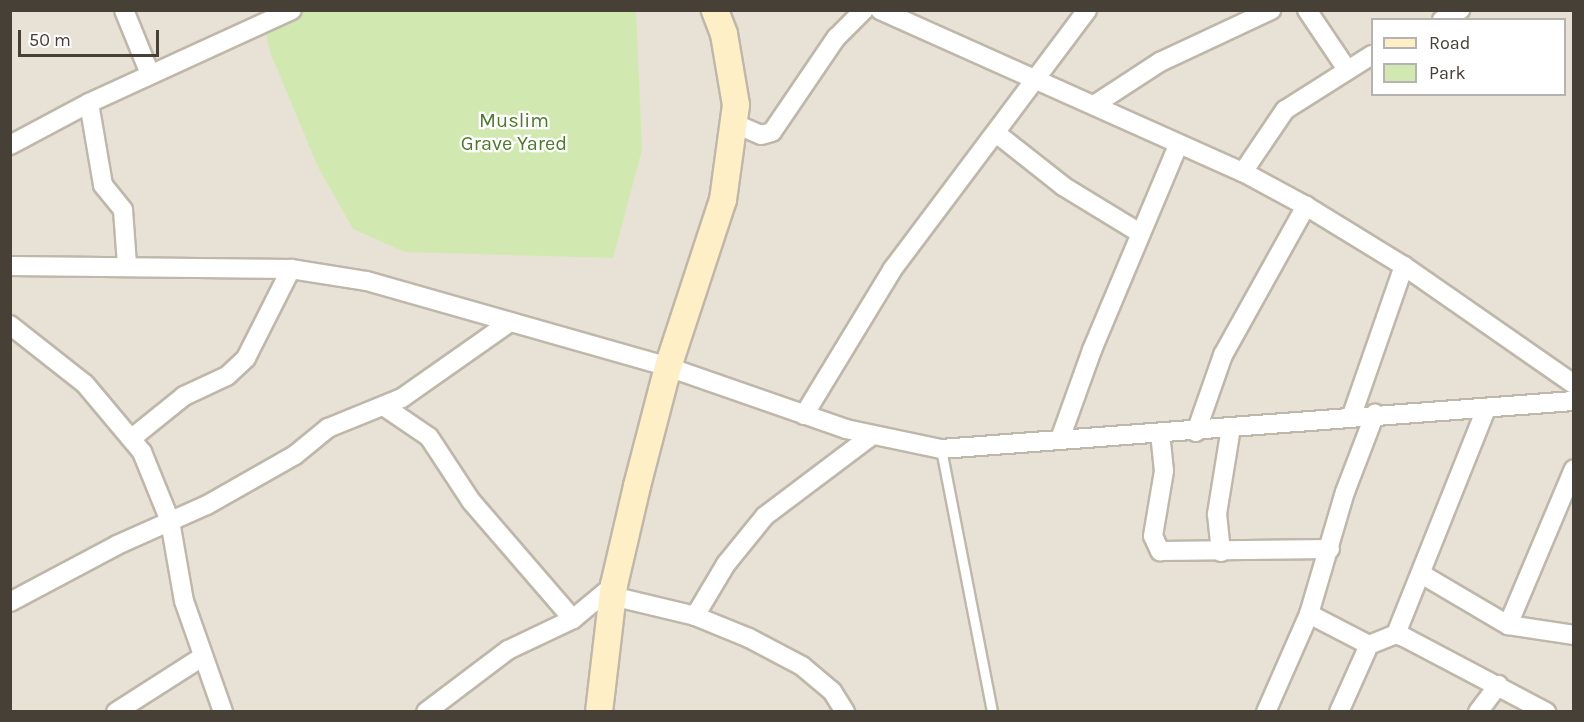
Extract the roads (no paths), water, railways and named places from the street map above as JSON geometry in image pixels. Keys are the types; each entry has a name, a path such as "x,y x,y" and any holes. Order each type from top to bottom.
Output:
{"main road":[{"path":"599,711 613,591 668,367 723,200 736,105 724,34 716,10"}],"street":[{"path":"124,10 150,74"},
{"path":"10,145 89,103 292,10"},
{"path":"733,123 761,135 772,132 836,38 864,10"},
{"path":"880,10 1034,82 1094,105 1178,145 1243,172 1306,206 1404,266 1574,384"},
{"path":"804,415 892,270 1087,10"},
{"path":"1094,105 1160,62 1271,10"},
{"path":"1307,10 1346,68"},
{"path":"1243,172 1285,110 1346,68 1371,56"},
{"path":"89,103 104,184 123,210 127,265"},
{"path":"996,133 1063,186 1140,233"},
{"path":"1060,439 1140,233 1178,145"},
{"path":"1196,432 1222,355 1306,206"},
{"path":"10,266 127,265 291,269 367,281 668,367 871,436 941,449 1060,439 1196,432 1352,415 1485,412 1574,401"},
{"path":"1352,415 1404,266"},
{"path":"132,438 184,396 227,376 246,358 291,269"},
{"path":"10,602 170,522 295,455 328,428 385,407 510,322"},
{"path":"10,325 85,384 132,438 170,522 184,601 223,711"},
{"path":"385,407 429,436 471,501 573,619"},
{"path":"1342,710 1369,645 1396,634 1423,575 1485,412"},
{"path":"1266,711 1309,614 1374,414"},
{"path":"1221,552 1217,514 1231,428"},
{"path":"1160,433 1164,471 1154,545 1170,554 1330,549"},
{"path":"695,616 731,557 765,516 871,436"},
{"path":"1508,625 1568,498 1574,469"},
{"path":"1423,575 1508,625 1574,636"},
{"path":"426,711 508,650 573,619 613,591 695,616 802,666 832,691 846,711"},
{"path":"1309,614 1369,645"},
{"path":"1396,634 1546,711"},
{"path":"116,711 202,657"},
{"path":"1478,711 1498,685"}],"lane":[{"path":"941,449 992,711"}],"park label":[{"name":"Muslim Grave Yared","path":"514,132"}]}
